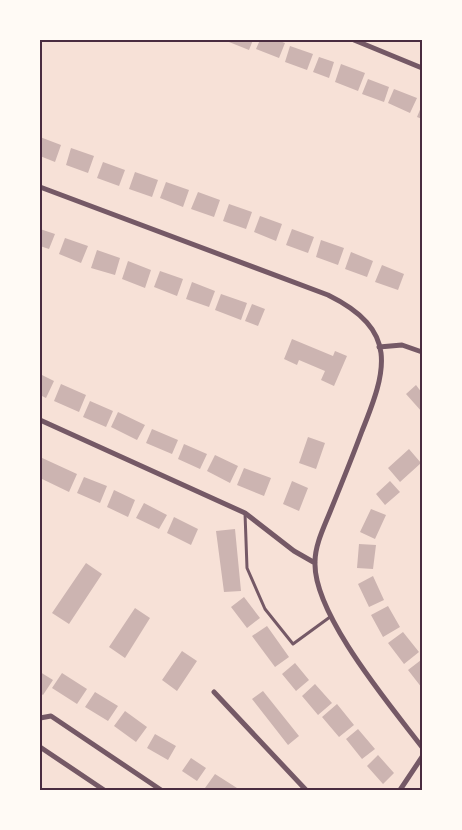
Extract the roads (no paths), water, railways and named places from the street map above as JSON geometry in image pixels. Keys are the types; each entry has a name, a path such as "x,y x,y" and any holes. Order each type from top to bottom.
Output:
{"street":[{"path":"354,40 422,68"},
{"path":"40,186 328,295 351,306 374,334 383,361 379,389 324,529 315,563 322,597 330,617 374,683 422,747"},
{"path":"379,347 402,345 422,352"},
{"path":"40,420 245,513 294,552 315,563"},
{"path":"214,692 306,790"},
{"path":"40,718 51,716 161,790"},
{"path":"40,747 104,790"},
{"path":"400,790 422,757"}],"lane":[{"path":"245,513 247,568 265,609 293,644 330,617"}]}
